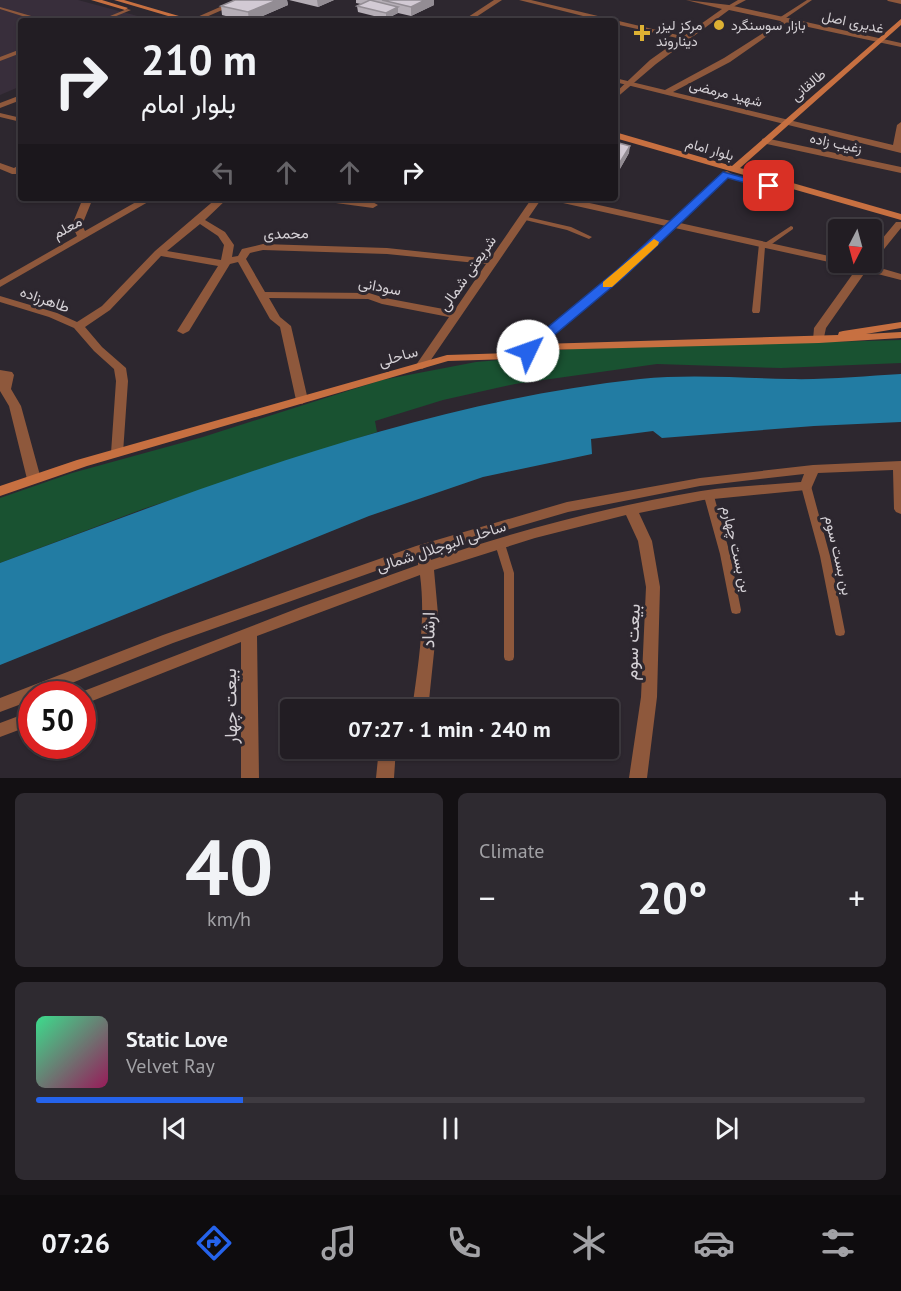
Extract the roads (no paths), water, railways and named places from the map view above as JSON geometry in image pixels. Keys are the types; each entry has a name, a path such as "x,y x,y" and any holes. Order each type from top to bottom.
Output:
{"main road":[{"path":"94,0 159,18"},
{"path":"117,0 181,18"},
{"name":"طالقانی","path":"730,172 901,21"},
{"name":"بلوار امام","path":"618,136 900,222"},
{"name":"بلوار امام","path":"618,144 730,172 900,222"},
{"name":"ساحلی","path":"819,340 860,329 901,325"},
{"name":"ساحلی","path":"0,491 117,453 447,358 510,356 541,347 819,340 901,335"}],"street":[{"path":"199,18 242,0"},
{"path":"211,18 255,0"},
{"path":"470,18 499,0"},
{"path":"522,0 600,18"},
{"name":"غدیری اصل","path":"689,0 901,45"},
{"name":"غدیری اصل","path":"710,0 729,7"},
{"path":"618,93 627,83 686,38 742,0"},
{"path":"890,0 901,2"},
{"path":"667,92 727,60 784,19"},
{"path":"618,22 686,38"},
{"name":"شهید مرمضی","path":"618,81 899,150"},
{"path":"0,99 18,92"},
{"path":"0,106 18,98"},
{"path":"899,150 901,125"},
{"name":"زغیب زاده","path":"765,141 901,170"},
{"path":"0,166 18,170"},
{"path":"0,173 18,170"},
{"path":"541,347 546,335 621,273 730,172"},
{"path":"82,235 76,225 87,201"},
{"name":"معلم","path":"1,282 144,201"},
{"name":"طاهرزاده","path":"0,299 53,315 78,326 106,309 159,253 220,201"},
{"path":"343,201 373,205"},
{"name":"شریعتی شمالی","path":"422,365 535,201"},
{"path":"568,201 828,259"},
{"path":"183,331 225,262 229,246 222,234 199,220"},
{"path":"882,244 900,222"},
{"name":"محمدی","path":"241,259 246,251 263,247 387,251 493,262"},
{"path":"159,253 225,262 241,259 276,319 285,326 302,400"},
{"path":"882,268 901,277"},
{"path":"819,340 820,328 860,273"},
{"name":"سودانی","path":"262,296 369,296 382,301 456,315"},
{"path":"78,326 98,349 120,368 122,381 117,453"},
{"path":"0,374 8,375 5,389 15,406 34,479"},
{"path":"900,465 901,509"},
{"name":"ساحلی البوجلال شمالی","path":"0,705 168,639 424,558 567,507 700,482 813,469 900,465"},
{"path":"806,486 813,469"},
{"name":"ساحلی البوجلال شمالی","path":"96,694 249,634 424,558 500,544 631,510 709,496 806,486"},
{"name":"بیعت سوم","path":"631,510 645,541 653,587 649,697 638,778"},
{"name":"ارشاد","path":"422,699 428,652 429,574 424,558"},
{"name":"بیعت چهار","path":"249,634 250,778"},
{"path":"0,730 18,723"},
{"path":"385,778 387,759"}],"lane":[{"path":"784,19 810,0"},
{"path":"0,8 33,18"},
{"path":"108,18 129,10"},
{"path":"0,59 18,52"},
{"path":"0,115 18,119"},
{"path":"523,218 569,228 590,237"},
{"path":"756,311 764,244 791,228"},
{"name":"بن بست سوم","path":"806,486 825,556 840,632"},
{"name":"بن بست چهارم","path":"709,496 725,554 736,610"},
{"path":"500,544 509,573 508,657"}],"water":[{"path":"901,374 901,422 814,426 662,438 653,431 591,439 592,454 483,477 369,516 0,665 0,563 156,505 314,451 475,407 557,391 640,379 696,377 817,379"}],"place":[{"name":"بازار سوسنگرد","path":"719,25"},
{"name":"مرکز لیزر دیناروند","path":"642,33"}]}
